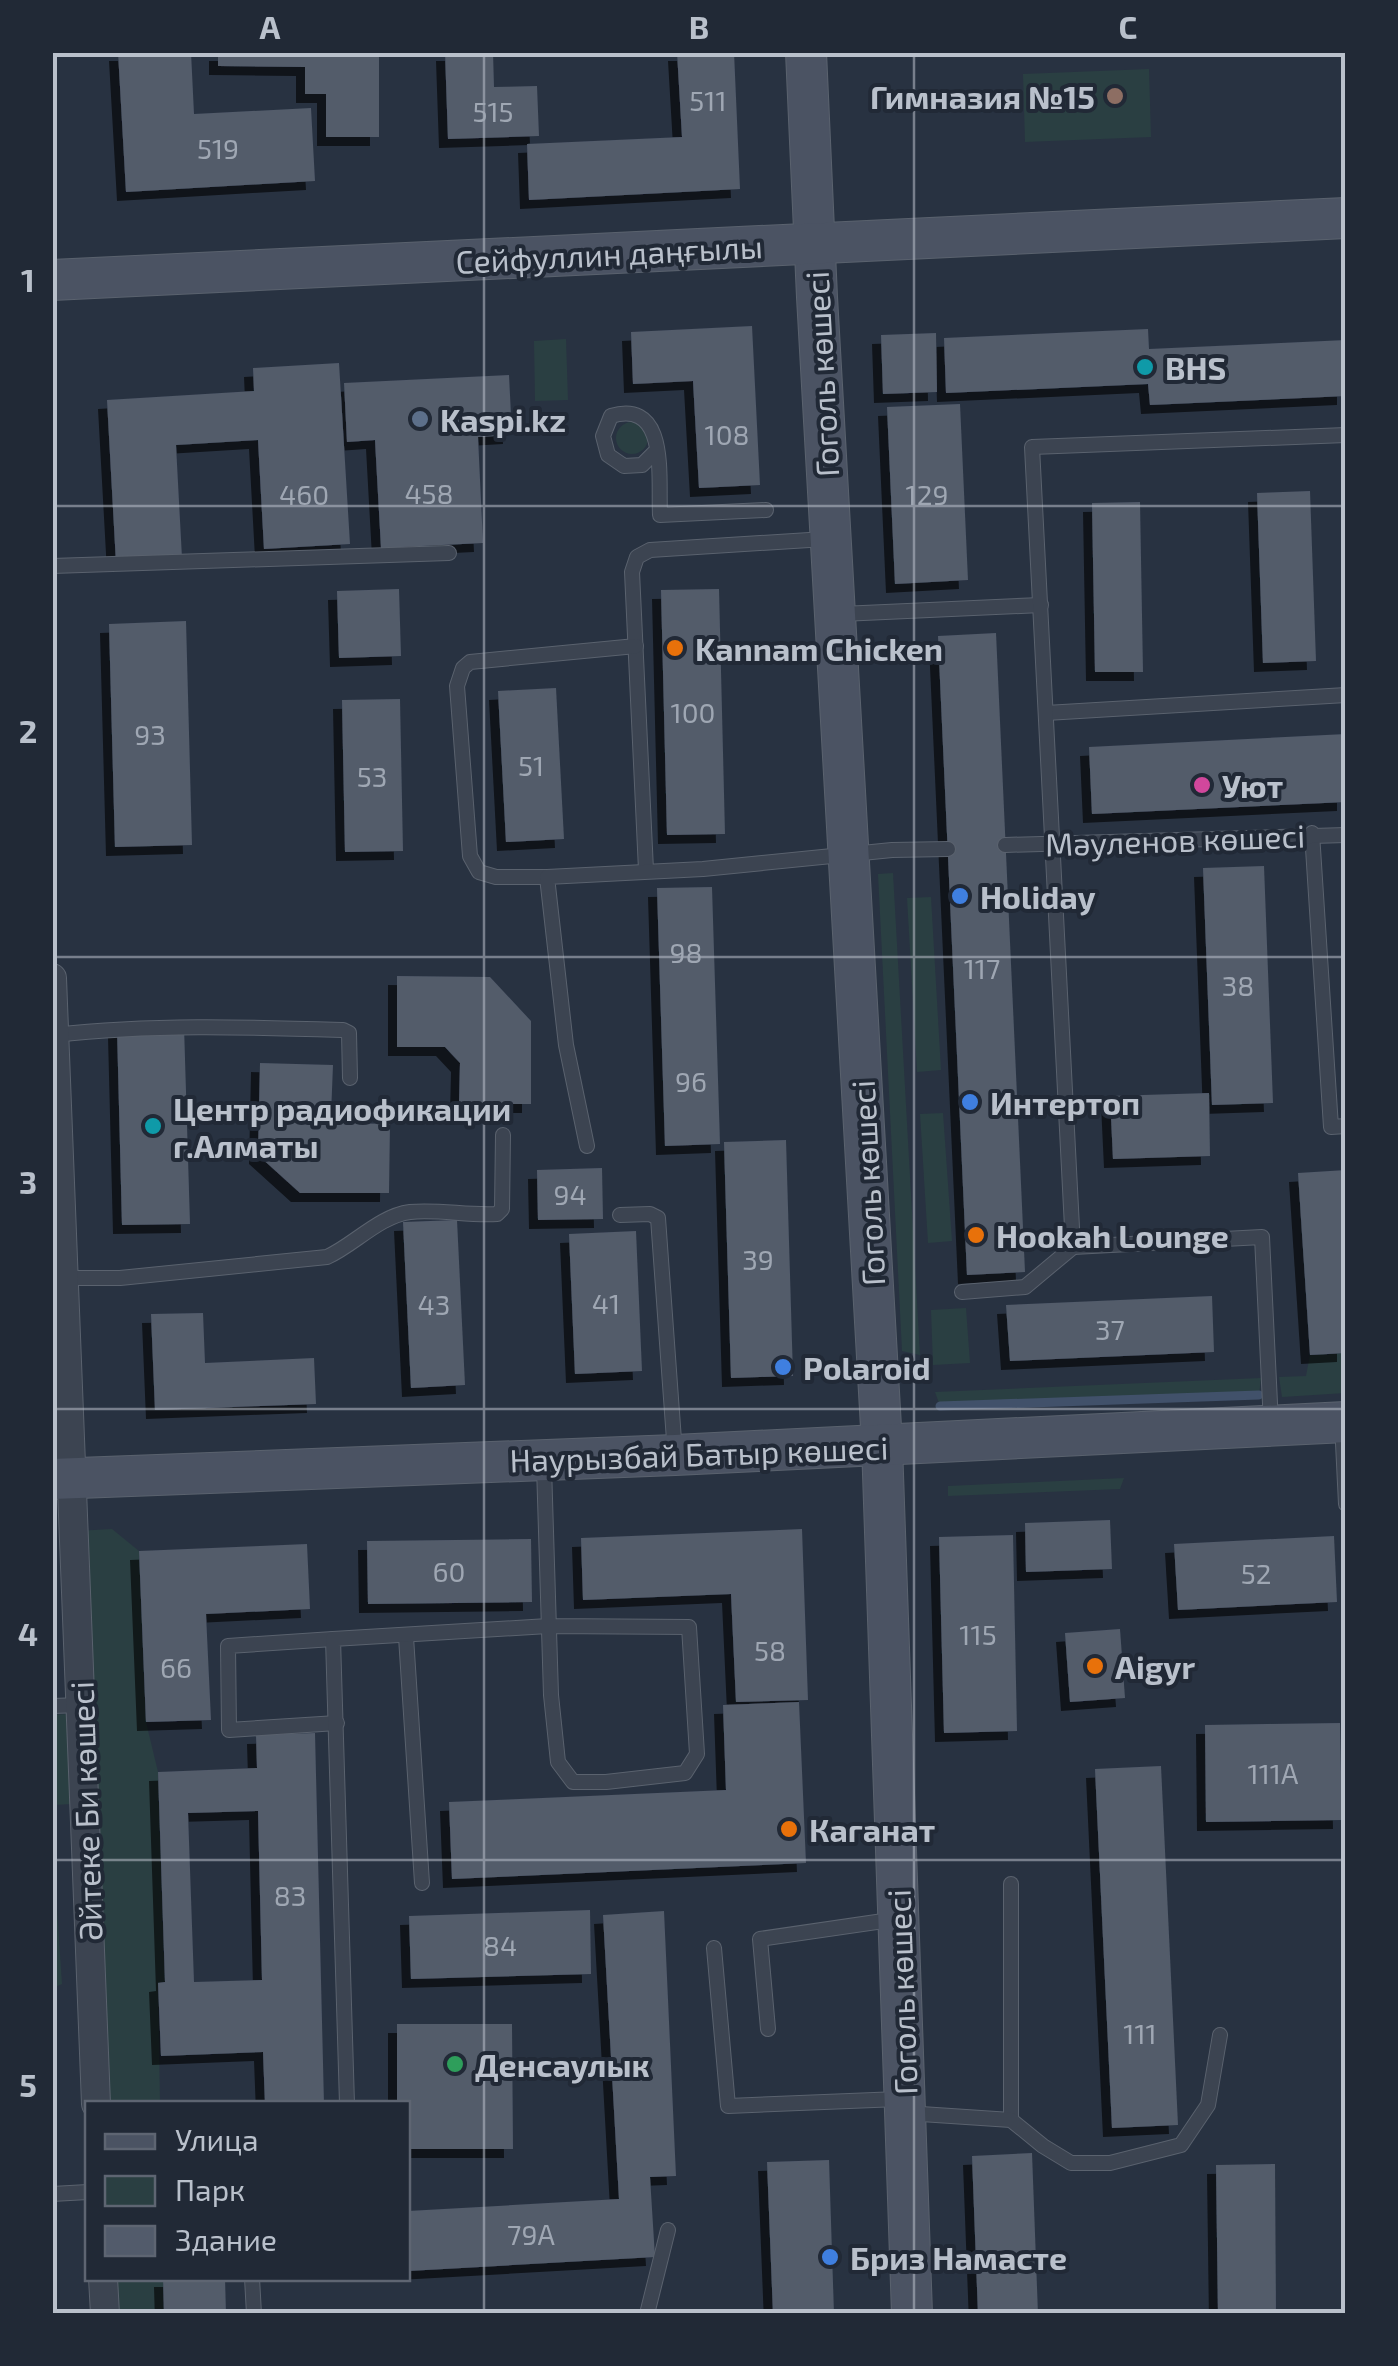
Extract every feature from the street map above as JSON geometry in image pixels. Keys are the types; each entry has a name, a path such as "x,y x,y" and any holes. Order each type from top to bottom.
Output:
{"main road":[{"name":"Гоголь көшесі","path":"806,52 882,1445 912,2314"},
{"name":"Сейфуллин даңғылы","path":"52,280 1346,218"},
{"name":"Наурызбай Батыр көшесі","path":"63,1478 674,1455 1344,1422"}],"street":[{"name":"Әйтеке Би көшесі","path":"52,978 63,1478 82,1704 96,2101"},
{"path":"103,2281 105,2314"}],"lane":[{"path":"1073,1247 1032,448 1346,436"},
{"path":"656,450 660,515 766,510"},
{"path":"646,870 632,572 637,557 650,550 830,538"},
{"path":"52,566 449,554"},
{"path":"835,614 1041,605"},
{"path":"636,646 470,662 462,668 457,686 470,856 479,872 496,877 548,877 948,849"},
{"path":"1046,713 1346,695"},
{"path":"1312,833 1332,1127 1346,1126"},
{"name":"Мәуленов көшесі","path":"1005,845 1346,835"},
{"path":"548,877 566,1046 587,1146"},
{"path":"55,1034 184,1026 343,1030 349,1033 350,1078"},
{"path":"58,1278 168,1274 327,1258 380,1224 408,1212 498,1214 502,1210 503,1135"},
{"path":"620,1215 650,1214 658,1218 674,1455"},
{"path":"962,1292 1025,1288 1073,1247 1262,1238 1271,1426"},
{"path":"1344,1422 1346,1504"},
{"path":"337,1723 228,1730 228,1646 548,1626 689,1627 697,1754 686,1772 572,1782 558,1762 548,1626 544,1460"},
{"path":"406,1637 422,1883"},
{"path":"334,1640 347,2101"},
{"path":"52,1706 82,1704"},
{"path":"1011,1884 1012,2120"},
{"path":"768,2029 760,1939 898,1919"},
{"path":"714,1948 728,2106 905,2106 1012,2120 1043,2146 1071,2162 1110,2163 1181,2145 1208,2105 1220,2035"},
{"path":"52,2194 85,2192"},
{"path":"647,2314 668,2230"},
{"path":"252,2281 254,2314"}],"green space":[{"path":"1149,69 1151,137 1025,142 1023,74"},
{"path":"566,339 568,400 535,401 534,341"},
{"path":"632,422 644,426 648,438 644,450 632,454 620,450 616,438 620,426"},
{"path":"893,873 920,1355 902,1351 878,874"},
{"path":"931,897 941,1070 917,1072 907,898"},
{"path":"943,1113 952,1241 928,1243 920,1114"},
{"path":"966,1308 970,1363 933,1365 931,1310"},
{"path":"1345,1353 1345,1393 1282,1397 1279,1377 1306,1376 1310,1355"},
{"path":"1261,1378 1259,1395 940,1406 935,1392"},
{"path":"1124,1478 1120,1489 948,1496 948,1486"},
{"path":"112,1529 139,1551 146,1722 158,1772 165,1982 158,1983 160,2101 96,2101 75,1531"},
{"path":"69,1714 73,1804 53,1805 52,1715"},
{"path":"52,1834 62,1984 53,1988 52,1988"},
{"path":"103,2281 163,2281 164,2313 105,2313"}],"building":[{"path":"118,52 191,52 194,114 311,108 315,181 126,192"},
{"path":"218,52 379,52 379,137 326,137 326,94 305,94 305,67 218,66"},
{"path":"445,52 493,52 494,87 537,86 539,136 448,139"},
{"path":"677,52 734,52 740,189 529,200 527,144 682,137"},
{"path":"752,326 760,485 699,488 693,381 633,384 631,332"},
{"name":"BHS","path":"1148,329 1149,349 1346,340 1346,396 1150,405 1148,384 946,393 944,338"},
{"path":"936,333 937,392 883,394 881,335"},
{"path":"339,363 350,544 264,549 258,440 176,445 182,558 116,563 107,400 254,391 253,368"},
{"path":"509,375 512,435 478,437 483,543 381,548 375,440 347,442 344,383"},
{"path":"960,404 968,580 895,584 887,407"},
{"path":"1310,491 1316,661 1263,663 1257,493"},
{"path":"1140,502 1143,672 1095,672 1092,503"},
{"path":"399,589 401,656 339,658 337,591"},
{"path":"719,589 725,834 667,835 661,590"},
{"path":"186,621 192,845 115,847 109,624"},
{"path":"996,633 1025,1272 967,1275 938,636"},
{"path":"556,688 564,839 506,842 498,691"},
{"path":"400,699 403,851 345,852 342,700"},
{"path":"1346,734 1346,802 1092,814 1089,747"},
{"path":"1264,866 1273,1103 1212,1105 1203,868"},
{"path":"712,887 720,1144 665,1146 657,888"},
{"path":"397,976 490,977 531,1021 531,1104 459,1104 460,1063 445,1047 397,1047"},
{"name":"Центр радиофикации г.Алматы","path":"184,1026 190,1224 122,1225 117,1028"},
{"path":"260,1063 333,1065 331,1115 344,1123 390,1124 389,1193 300,1193 258,1155"},
{"path":"1209,1093 1210,1156 1113,1159 1110,1096"},
{"path":"786,1140 793,1376 731,1378 724,1142"},
{"path":"602,1168 603,1219 538,1220 537,1170"},
{"path":"1346,1170 1346,1353 1310,1355 1298,1173"},
{"path":"457,1220 465,1385 411,1388 403,1222"},
{"path":"636,1231 642,1371 575,1374 569,1234"},
{"path":"1212,1296 1214,1352 1010,1361 1006,1305"},
{"path":"203,1313 205,1363 314,1358 316,1404 155,1410 151,1314"},
{"path":"1110,1520 1112,1569 1026,1572 1025,1523"},
{"path":"802,1529 808,1700 736,1702 731,1594 583,1600 581,1538"},
{"path":"1013,1535 1017,1731 944,1733 939,1537"},
{"path":"1334,1536 1337,1602 1178,1610 1174,1544"},
{"path":"531,1539 532,1602 368,1604 367,1541"},
{"path":"307,1544 310,1609 206,1614 211,1720 146,1722 139,1551"},
{"name":"Aigyr","path":"1120,1629 1125,1698 1070,1702 1065,1633"},
{"path":"799,1702 806,1863 452,1879 449,1802 726,1790 723,1705"},
{"path":"1340,1723 1342,1820 1206,1822 1205,1725"},
{"path":"315,1733 324,2101 265,2101 263,2052 161,2056 158,1983 165,1982 158,1772 257,1768 256,1735","holes":["258,1811 262,1980 194,1982 188,1813"]},
{"path":"1161,1766 1178,2125 1112,2128 1095,1769"},
{"path":"590,1910 591,1974 411,1979 409,1916"},
{"path":"664,1911 676,2176 650,2177 655,2257 410,2271 410,2211 619,2199 603,1915"},
{"name":"Денсаулык","path":"397,2024 512,2024 513,2149 410,2149 410,2101 397,2101"},
{"path":"1032,2153 1038,2314 978,2314 972,2156"},
{"path":"829,2160 834,2314 773,2314 767,2162"},
{"path":"1275,2164 1276,2314 1218,2314 1216,2165"},
{"path":"163,2281 225,2281 226,2314 164,2314"}],"waterway":[{"path":"940,1406 1259,1395"}],"place":[{"name":"Гимназия №15","path":"1115,96"},
{"name":"BHS","path":"1145,367"},
{"name":"Kaspi.kz","path":"420,419"},
{"name":"Kannam Chicken","path":"675,648"},
{"name":"Уют","path":"1202,785"},
{"name":"Holiday","path":"960,896"},
{"name":"Интертоп","path":"970,1102"},
{"name":"Центр радиофикации г.Алматы","path":"153,1126"},
{"name":"Hookah Lounge","path":"976,1235"},
{"name":"Polaroid","path":"783,1367"},
{"name":"Aigyr","path":"1095,1666"},
{"name":"Каганат","path":"789,1829"},
{"name":"Денсаулык","path":"455,2064"},
{"name":"Бриз Намасте","path":"830,2257"}]}
